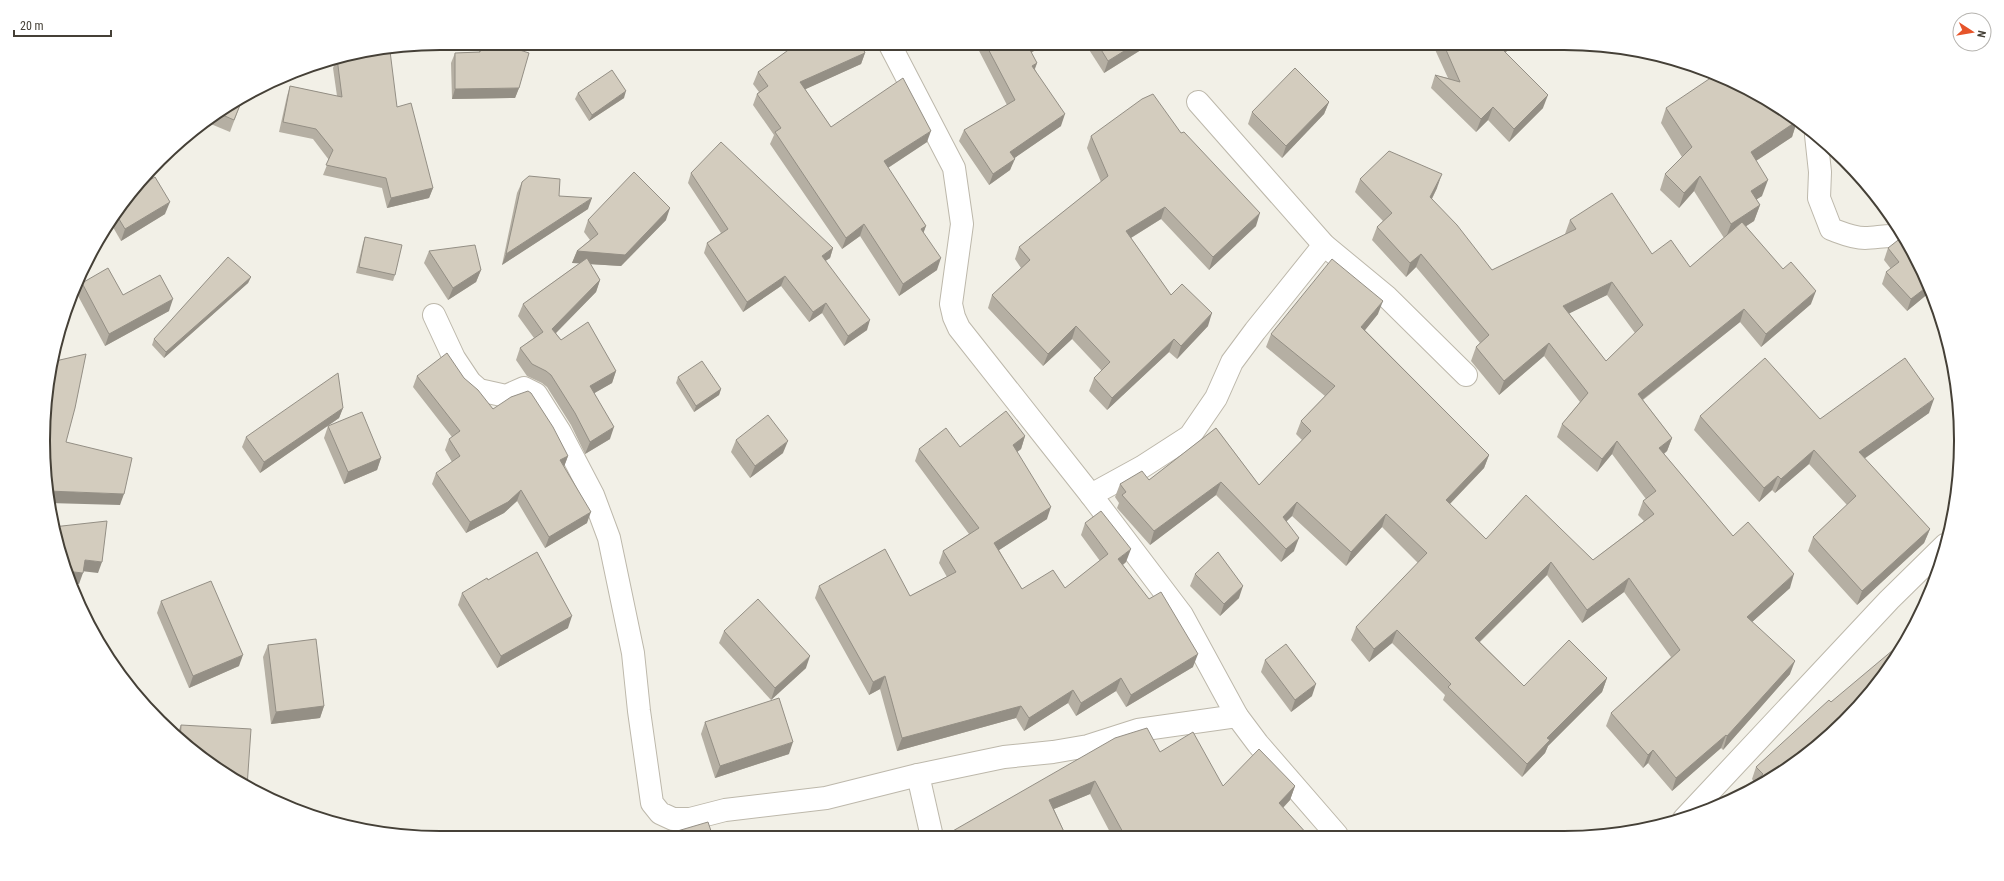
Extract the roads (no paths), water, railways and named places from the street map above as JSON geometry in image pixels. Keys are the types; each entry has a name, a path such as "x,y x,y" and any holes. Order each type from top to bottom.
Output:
{"street":[{"path":"893,50 954,168 962,224 951,304 954,317 974,346 1091,495 1182,615 1237,716 1258,744 1334,831"},
{"path":"1198,102 1324,245 1387,297 1466,375"},
{"path":"1817,144 1820,172 1819,198 1831,229 1855,237 1896,236"},
{"path":"1091,495 1142,467 1190,436 1216,398 1232,362 1324,245"},
{"path":"434,315 454,358 470,382 479,390 506,396 524,388 536,394 560,432 593,495 609,538 633,652 639,711 652,802 660,813 673,818 690,820 725,810 826,798 918,775 1004,757 1053,752 1088,746 1138,730 1237,716"},
{"path":"1694,808 1889,600 1938,552"},
{"path":"918,775 931,831"}]}
